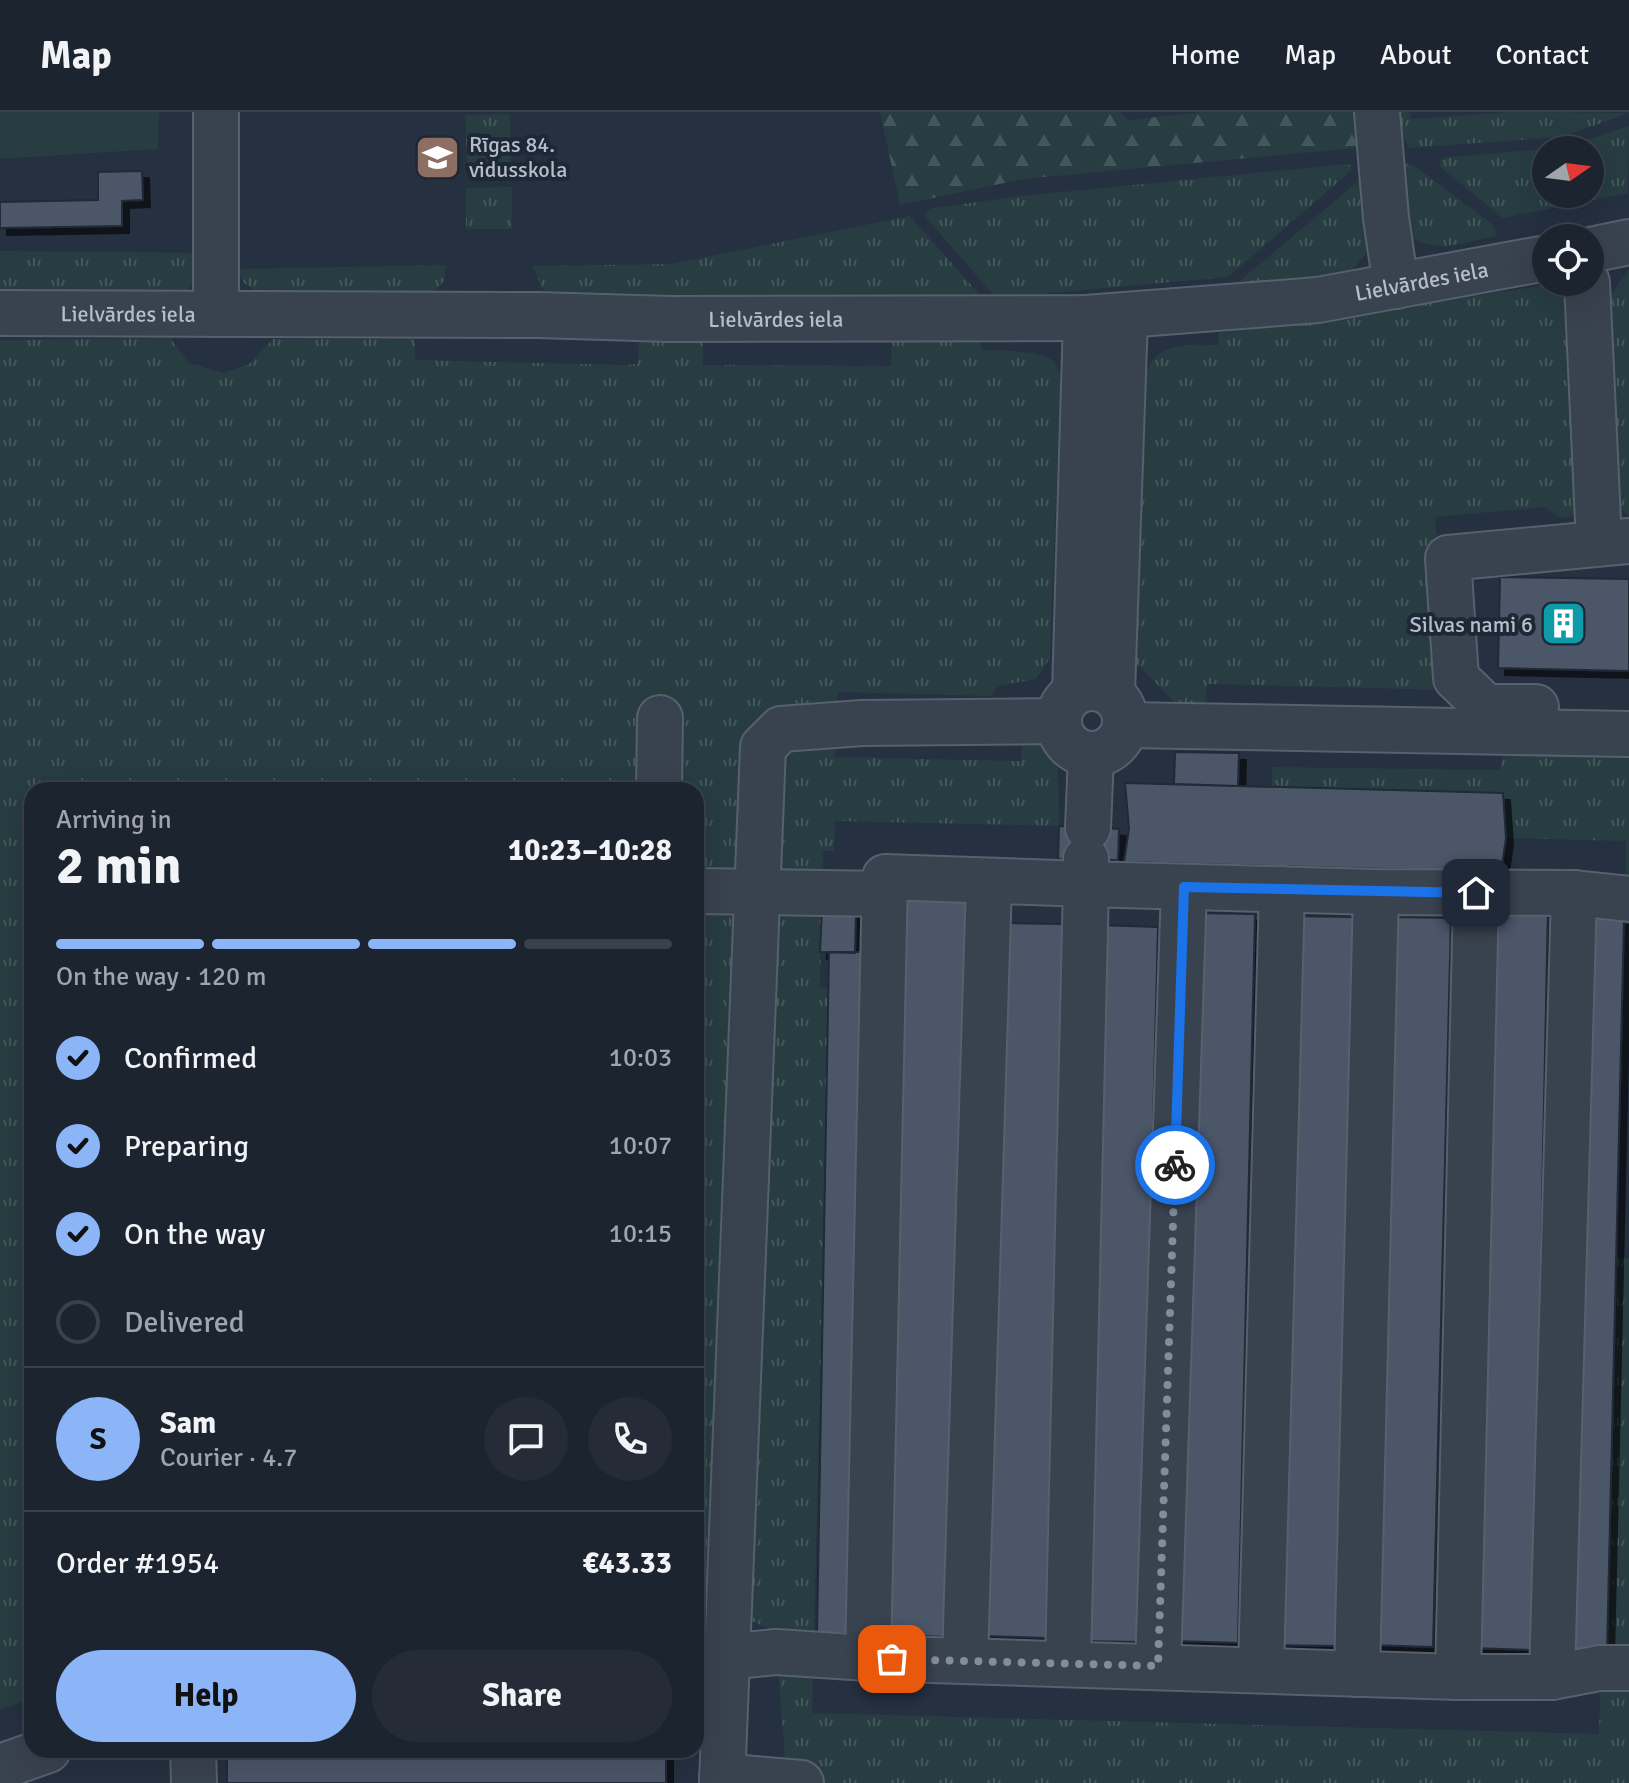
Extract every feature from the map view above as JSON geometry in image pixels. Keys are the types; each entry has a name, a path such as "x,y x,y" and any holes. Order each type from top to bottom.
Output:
{"street":[{"path":"216,112 216,314"},
{"path":"1377,112 1386,218 1396,286"},
{"path":"1604,247 1629,242"},
{"name":"Lielvārdes iela","path":"0,313 538,315 670,319 1106,317 1318,300 1532,261"},
{"path":"1588,296 1614,542 1448,558 1456,678 1486,707 1629,706"},
{"path":"1068,1663 1086,857 1091,755 1068,745 1092,708 1106,317"},
{"path":"801,1783 722,1779 711,1654 763,747 781,729 1092,708 1629,734"},
{"path":"659,782 660,718"},
{"path":"868,1658 885,877 989,883 1086,857 1184,887 1574,893 1629,899"},
{"path":"965,1660 989,883"},
{"path":"1158,1666 1184,887"},
{"path":"1261,1670 1282,889"},
{"path":"704,891 885,894"},
{"path":"1357,1674 1376,892"},
{"path":"1458,1677 1476,893"},
{"path":"1552,1677 1574,893"},
{"path":"711,1654 776,1652 868,1658 1458,1677 1552,1677 1600,1668 1629,1668"},
{"path":"0,1767 25,1758"},
{"path":"193,1758 194,1783"}],"green space":[{"path":"0,112 159,112 158,149 0,159"},
{"path":"880,112 1120,112 1129,120 1203,112 1355,112 1356,148 1023,179 900,205"},
{"path":"1400,112 1409,112 1411,119 1513,112 1629,113 1565,136 1532,136 1532,139 1410,148 1403,138"},
{"path":"510,114 511,162 467,163 465,115"},
{"path":"1629,126 1628,193 1604,198 1604,136 1599,136"},
{"path":"1532,150 1532,208 1553,208 1503,218 1439,166 1442,158"},
{"path":"1397,162 1413,165 1493,225 1496,236 1448,246 1415,240 1405,232"},
{"path":"1351,165 1351,171 1228,277 996,298 924,215 932,208 1022,196"},
{"path":"1368,173 1376,241 1350,273 1235,285"},
{"path":"512,187 512,229 466,229 466,188"},
{"path":"910,216 980,295 548,297 533,266 672,264"},
{"path":"0,251 216,253 184,295 0,295"},
{"path":"446,265 444,281 431,296 256,292 244,283 235,269"},
{"path":"1629,269 1629,516 1622,510 1617,495 1608,299"},
{"path":"1532,287 1532,296 1565,296 1572,305 1578,510 1571,517 1560,518 1545,507 1435,517 1448,690 1207,684 1205,715 1177,705 1135,662 1144,384 1148,370 1153,359 1171,348 1219,345 1218,333"},
{"path":"170,338 189,363 223,373 249,364 273,339 415,339 415,360 627,365 638,364 639,340 703,341 703,365 891,366 892,341 980,342 983,350 1031,353 1054,362 1059,373 1060,393 1050,658 1036,679 998,686 991,696 838,692 837,705 785,751 835,731 835,757 1021,761 1023,736 1048,750 1058,769 1059,826 835,821 834,851 823,851 820,987 830,988 812,1713 1599,1734 1611,1258 1629,1258 1629,1783 787,1783 775,1632 704,1598 704,782 24,782 24,1701 0,1710 0,340"},
{"path":"1505,749 1629,757 1629,912 1625,912 1626,841 1506,838 1503,793 1272,787 1272,767 1500,770"}],"building":[{"path":"142,171 143,200 122,201 122,226 0,228 0,202 98,200 98,172"},
{"name":"Silvas nami 6","path":"1500,577 1629,579 1629,671 1498,668"},
{"path":"1175,752 1239,753 1238,786 1174,784"},
{"path":"1125,783 1503,793 1506,838 1501,872 1124,862 1129,828"},
{"path":"1059,826 1119,829 1118,860 1058,859"},
{"path":"903,892 966,894 948,1637 885,1635"},
{"path":"1485,905 1548,906 1533,1650 1470,1648"},
{"path":"822,909 856,911 855,953 820,952"},
{"path":"1192,913 1255,914 1238,1643 1175,1641"},
{"path":"1291,916 1354,917 1336,1646 1273,1645"},
{"path":"1593,916 1624,918 1607,1651 1574,1650"},
{"path":"1388,917 1451,918 1433,1647 1370,1645"},
{"path":"1000,923 1063,924 1046,1638 983,1636"},
{"path":"1095,925 1158,927 1140,1642 1076,1641"},
{"path":"829,952 864,952 849,1633 817,1633"},
{"path":"227,1758 666,1758 666,1783 227,1783"}],"way so far":[{"path":"892,1659 1158,1666 1175,1165"}],"place":[{"name":"Rīgas 84. vidusskola","path":"438,157"},
{"name":"Silvas nami 6","path":"1564,624"}],"route":[{"path":"1175,1165 1184,887 1476,893"}]}
